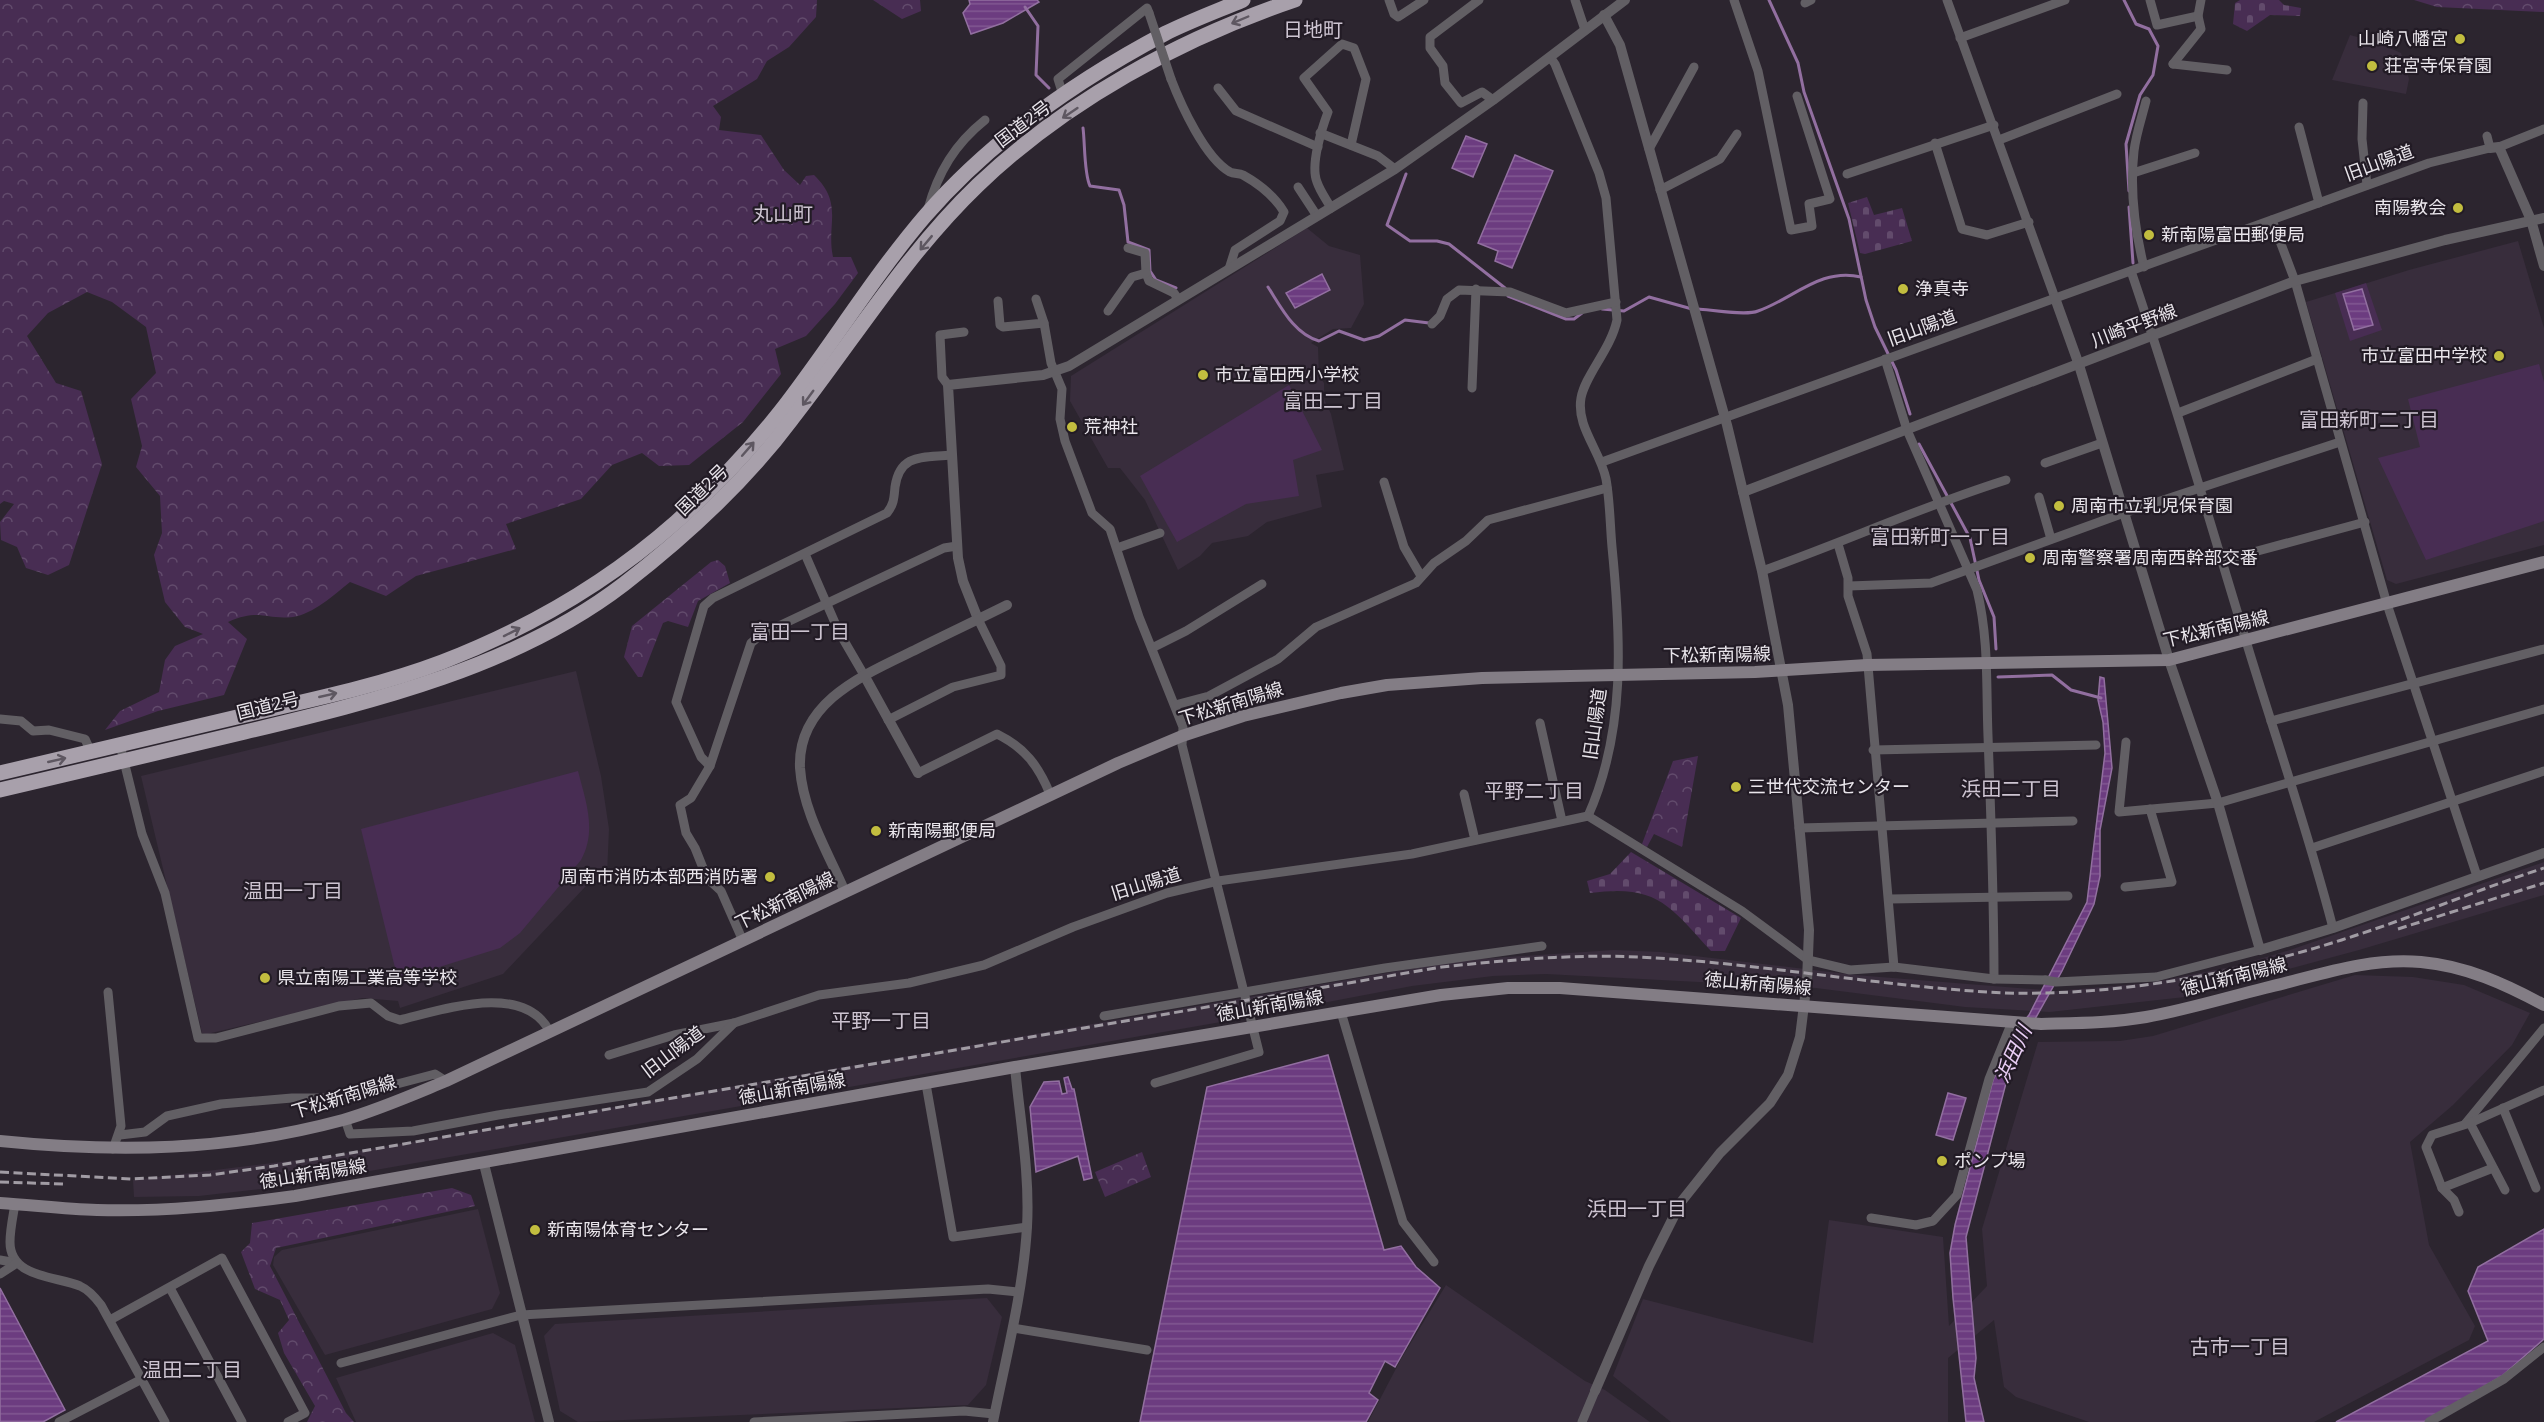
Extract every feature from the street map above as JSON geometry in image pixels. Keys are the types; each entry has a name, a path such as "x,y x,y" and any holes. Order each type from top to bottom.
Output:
{"highway":[{"name":"国道2号","path":"0,773 367,686 440,663 507,635 561,606 604,577 676,522 730,469 779,413 859,302 927,214 1010,134 1115,61 1170,31 1242,0"},
{"name":"国道2号","path":"0,790 371,702 446,677 515,647 572,617 621,586 686,533 744,477 791,421 914,256 977,186 1009,158 1131,73 1188,41 1295,0"}],"main road":[{"name":"下松新南陽線","path":"0,1141 113,1149 229,1144 280,1135 345,1119 446,1081 1050,794 1182,736 1278,707 1387,685 1482,678 1782,671 1867,665 2169,660 2247,642 2544,564"},
{"name":"徳山新南陽線","path":"0,1203 96,1210 221,1206 294,1196 484,1164 1015,1067 1441,995 1508,988 1560,988 2016,1022 2090,1023 2146,1017 2347,968 2387,962 2420,962 2462,969 2498,981 2544,1005"}],"street":[{"path":"1389,0 1394,14 1398,17 1424,0"},
{"path":"1479,0 1430,37 1430,48 1443,66 1445,83 1461,103 1482,92 1493,100"},
{"path":"1575,0 1585,30"},
{"path":"948,385 1057,372 1395,169 1493,100 1625,0"},
{"path":"1734,0 1758,71 1791,230 1812,226 1809,204 1830,199 1797,96"},
{"path":"1947,0 2079,365 2169,660 2218,803 2260,950"},
{"path":"1960,38 2063,0"},
{"path":"2150,0 2157,25 2198,16"},
{"path":"2201,0 2198,16 2200,30 2173,64 2228,70"},
{"path":"1064,95 1058,79 1147,8 1171,79 1189,119 1214,156 1231,172 1241,174 1276,199 1284,212 1280,220 1235,250 1229,269"},
{"path":"1582,1422 1649,1266 1681,1202 1720,1153 1770,1102 1788,1075 1800,1037 1809,930 1788,705 1762,571 1725,418 1620,45 1604,15"},
{"path":"1331,207 1316,182 1320,133 1328,112 1304,78 1342,44 1354,48 1366,79 1351,145"},
{"path":"1550,57 1555,64 1599,173 1605,198 1616,302 1614,333 1581,398 1583,424 1602,462"},
{"path":"1649,149 1694,67"},
{"path":"1218,87 1236,111 1318,147"},
{"path":"1999,140 2117,94"},
{"path":"2144,267 2138,245 2133,173 2134,149 2146,100"},
{"path":"2363,103 2362,139 2367,185"},
{"path":"927,214 934,189 948,157 971,130 985,120"},
{"path":"1847,174 1994,125"},
{"path":"2299,127 2319,203"},
{"name":"旧山陽道","path":"345,1119 351,1134 412,1131 648,1092 697,1059 734,1023 819,995 909,982 984,966 1117,910 1167,893 1218,882 1401,856 1588,816 1608,761 1617,704 1618,615 1607,488 1602,462 2429,163 2544,129"},
{"path":"1320,133 1378,156 1395,169"},
{"path":"1660,190 1720,159 1737,134"},
{"path":"1935,143 1962,229 1988,235 2029,222"},
{"path":"2492,144 2531,220 2544,266"},
{"path":"2133,173 2195,153"},
{"path":"1298,187 1317,216"},
{"name":"川崎平野線","path":"1743,492 2295,281 2445,240 2544,218"},
{"path":"2272,220 2295,281 2387,604 2476,876"},
{"path":"1128,248 1146,253 1146,273 1149,281 1174,293 1178,299"},
{"path":"2131,271 2224,560 2271,721 2312,849 2333,928"},
{"path":"1108,311 1132,277 1146,273"},
{"path":"1432,324 1440,316 1452,294 1476,289 1510,292 1566,313 1616,302"},
{"path":"1472,388 1476,289"},
{"path":"1036,299 1044,323 1051,363 1057,372 1062,389 1060,419 1065,441 1092,513 1110,530 1175,705 1182,745 1246,992 1259,1052 1155,1083"},
{"path":"998,301 1000,325 1003,327 1044,323"},
{"path":"888,720 953,687 1000,675 1001,666 978,619 963,581 957,546 948,385 942,377 940,335 964,332"},
{"path":"1885,359 1907,430 1972,567 1984,618 1988,649 1986,663 1994,898 1994,980"},
{"path":"2178,413 2318,359"},
{"path":"1849,586 1931,583 2124,513 2340,442"},
{"path":"2045,463 2102,443"},
{"path":"710,766 701,757 676,702 704,606 712,598 887,513 894,505 898,471 902,464 924,458 951,456"},
{"path":"1762,571 1838,544 1940,501 2006,480"},
{"path":"1384,482 1404,547 1421,576"},
{"path":"1175,705 1209,696 1278,659 1316,627 1407,589 1416,583 1434,563 1466,541 1488,520 1607,488"},
{"path":"2039,497 2051,539"},
{"path":"2224,560 2365,522"},
{"path":"1117,548 1160,533"},
{"path":"1838,544 1849,586 1848,596 1867,654 1873,750 1890,899 1894,967"},
{"path":"743,941 721,891 707,878 681,818 680,805 692,798 710,766 752,642 762,634 944,548 957,546"},
{"path":"805,554 839,632 918,774 997,734 1014,742 1031,757 1050,794"},
{"path":"1152,648 1186,631 1262,584"},
{"path":"845,892 812,818 803,789 800,767 802,742 821,707 835,694 864,675 1007,605"},
{"path":"2271,721 2544,649"},
{"path":"2126,742 2119,812 2218,803 2292,784 2544,709"},
{"path":"0,719 21,721 33,731 49,730 85,739 91,752"},
{"path":"1540,723 1562,821"},
{"path":"120,745 142,834 165,893 198,1038 216,1038 339,1006 371,1003 388,1016 400,1020 477,1002 501,1003 534,1012 544,1019 550,1032"},
{"path":"1873,750 2096,745"},
{"path":"2312,849 2544,771"},
{"path":"1464,794 1475,840"},
{"path":"2125,887 2172,882 2150,809"},
{"path":"1588,816 1742,911 1808,960 1850,970 1894,967 1994,980 2156,978 2333,928 2544,853"},
{"path":"1799,828 1880,827 1992,821 2073,821"},
{"path":"1890,899 2068,896"},
{"path":"1104,1016 1385,968 1542,946"},
{"path":"108,992 121,1126 120,1135 113,1149"},
{"path":"1341,1012 1403,1222 1434,1262"},
{"path":"1871,1218 1916,1225 1933,1221 1957,1195 1989,1079 2016,1022"},
{"path":"609,1055 674,1035 734,1023"},
{"path":"2467,1124 2544,1028"},
{"path":"754,1422 964,1411 994,1418 1013,1328 1027,1227 1026,1176 1015,1067"},
{"path":"120,1135 145,1132 167,1116 221,1104 292,1098 344,1098 435,1074 446,1081"},
{"path":"926,1084 953,1237 1027,1227"},
{"path":"2459,1212 2454,1200 2442,1188 2426,1147 2433,1135 2467,1124 2544,1090"},
{"path":"2503,1108 2536,1188"},
{"path":"2467,1124 2505,1190"},
{"path":"484,1164 549,1422"},
{"path":"2442,1188 2493,1168"},
{"path":"15,1204 10,1242 17,1263"},
{"path":"110,1320 222,1258 305,1413 288,1422"},
{"path":"0,1260 17,1263 34,1274 80,1286 92,1293 110,1320 165,1422"},
{"path":"0,1274 17,1263"},
{"path":"170,1288 242,1422"},
{"path":"341,1363 521,1315 987,1289 1019,1292"},
{"path":"1013,1328 1147,1350"},
{"path":"2428,1422 2504,1379 2544,1347"},
{"path":"59,1422 142,1379"}],"shaded area":[{"name":"荘宮寺保育園","path":"2350,35 2376,42 2401,53 2409,79 2406,94 2332,80"},
{"path":"1307,228 1329,246 1360,255 1364,304 1351,328 1333,329 1311,343 1318,347 1319,376 1324,383 1324,399 1331,414 1344,470 1316,475 1322,507 1267,522 1248,536 1212,543 1200,556 1178,570 1145,500 1120,468 1108,468 1070,401 1071,376"},
{"path":"2518,241 2544,328 2544,545 2396,584 2387,580 2306,302 2409,270"},
{"path":"576,671 601,776 609,829 607,874 586,886 503,974 400,1008 398,1001 362,998 207,1034 202,1033 141,776"},
{"path":"2544,862 2544,895 2359,950 2185,997 2050,1012 1965,1007 1816,988 1546,974 1493,976 1412,986 1238,1019 278,1187 199,1196 134,1197 133,1180 331,1156 1462,960 1614,950 1661,952 1855,975 2056,991 2149,983 2236,966 2290,950"},
{"path":"2355,975 2413,977 2464,985 2530,1013 2512,1045 2453,1105 2410,1142 2429,1245 2475,1326 2469,1340 2314,1422 2089,1422 2016,1397 2004,1387 1994,1320 1948,1358 1948,1422 1671,1422 1613,1376 1643,1299 1813,1343 1829,1220 1943,1237 1949,1326 1987,1286 1982,1229 2038,1042 2120,1041 2153,1036"},
{"path":"478,1209 500,1293 492,1309 325,1355 273,1265 274,1257 282,1250"},
{"path":"1446,1285 1585,1381 1605,1390 1650,1422 1368,1422 1401,1359"},
{"path":"987,1298 1002,1317 986,1385 968,1405 578,1422 560,1411 544,1336 555,1324"},
{"path":"493,1333 515,1345 535,1422 356,1422 336,1378"}],"green space":[{"path":"0,0 817,0 816,17 789,47 767,61 757,79 713,106 721,117 719,130 761,135 784,170 800,185 806,176 814,175 823,185 829,195 831,205 833,257 851,257 858,273 835,304 806,336 775,349 781,374 743,422 689,465 659,466 642,453 612,465 581,499 506,524 516,549 416,576 386,596 350,582 323,603 301,615 283,618 255,615 228,622 247,639 224,695 158,711 105,730 120,711 159,692 165,660 175,646 203,634 185,627 165,602 154,555 162,533 160,496 136,467 142,446 131,399 156,373 146,327 112,302 87,292 48,313 27,336 56,383 81,391 102,464 69,565 48,575 26,568 17,547 1,540 0,522 14,504 4,501 0,504"},
{"path":"873,0 920,0 921,11 902,19"},
{"path":"2240,0 2279,0 2284,5 2301,8 2300,16 2270,15 2247,31 2233,24 2235,3"},
{"path":"2414,0 2544,0 2544,12 2437,7"},
{"path":"1867,197 1874,215 1902,208 1912,241 1865,254 1860,253 1848,203"},
{"path":"2366,283 2382,330 2350,341 2335,293"},
{"path":"2539,364 2544,382 2544,521 2426,560 2378,458 2420,447 2408,399"},
{"path":"1289,385 1322,450 1293,460 1299,496 1246,504 1177,542 1140,476"},
{"path":"718,560 725,566 730,583 698,601 688,627 668,621 663,623 642,677 638,677 624,657 632,626 711,562"},
{"path":"1698,756 1682,847 1654,834 1647,847 1642,844 1673,761"},
{"path":"578,771 588,816 586,849 581,860 520,933 500,948 398,980 361,829"},
{"path":"1631,852 1741,918 1725,951 1711,951 1672,910 1647,895 1613,891 1590,893 1587,881 1610,874"},
{"path":"1142,1152 1151,1177 1105,1197 1095,1172"},
{"path":"452,1188 471,1195 475,1206 276,1248 270,1266 346,1413 354,1422 307,1422 315,1406 284,1353 278,1333 289,1320 280,1300 255,1289 241,1252 250,1243 252,1223"}],"water":[{"path":"969,0 1037,0 1039,2 1003,23 971,34 963,13 970,4"},
{"path":"1466,136 1487,144 1473,177 1452,168"},
{"path":"1515,155 1553,171 1512,268 1495,261 1498,251 1478,243"},
{"path":"1322,274 1330,290 1295,308 1286,293"},
{"path":"2362,289 2373,325 2354,330 2343,294"},
{"name":"浜田川","path":"2100,677 2104,678 2112,768 2100,830 2100,876 2094,904 2062,971 2012,1060 1966,1237 1976,1358 1974,1378 1984,1422 1966,1422 1950,1253 1955,1225 1993,1080 2013,1034 2029,1015 2087,902 2105,753 2103,722 2098,700"},
{"path":"1328,1055 1384,1250 1401,1246 1416,1267 1440,1288 1395,1367 1385,1361 1369,1393 1378,1400 1366,1422 1140,1422 1207,1087"},
{"path":"1068,1077 1074,1089 1092,1178 1084,1180 1078,1156 1036,1172 1030,1107 1044,1082 1059,1081 1062,1094 1067,1093 1064,1078"},
{"path":"1948,1093 1966,1098 1953,1140 1936,1135"},
{"path":"2544,1229 2544,1339 2502,1376 2424,1422 2336,1422 2488,1341 2468,1291 2478,1267"},
{"path":"0,1288 65,1410 43,1422 0,1422"}],"waterway":[{"path":"1769,0 1798,63 1804,92 1849,219 1866,300 1875,327 1896,370 1910,414"},
{"path":"2124,0 2136,24 2149,29 2158,46 2153,75 2140,95 2126,144 2129,191"},
{"path":"1025,7 1038,26 1036,75 1049,88"},
{"path":"1083,128 1090,186 1119,190 1124,205 1128,242 1149,250 1150,271 1156,280 1176,288"},
{"path":"1406,174 1387,225 1410,241 1437,241 1449,244 1505,288"},
{"path":"2129,207 2133,263"},
{"path":"1698,309 1737,313 1753,312 1771,306 1820,280 1833,276 1861,277"},
{"path":"1268,287 1295,326 1319,341 1339,331 1364,340 1379,336 1405,320 1429,323"},
{"path":"1508,296 1566,319 1574,319 1582,313"},
{"path":"1602,309 1624,311 1649,297 1692,309"},
{"path":"1919,444 1970,538 1979,580 1994,617 1996,649"},
{"path":"1998,677 2052,675 2071,690 2101,698"}],"railway":[{"path":"0,1172 131,1179 210,1175 274,1166 1442,967 1491,962 1564,957 1638,957 1730,964 1913,986 2005,993 2052,993 2145,985 2237,968 2328,944 2544,868"},
{"path":"2398,929 2544,883"},
{"path":"0,1182 63,1184"}],"place":[{"name":"山崎八幡宮","path":"2460,39"},
{"name":"荘宮寺保育園","path":"2372,66"},
{"name":"南陽教会","path":"2458,208"},
{"name":"新南陽富田郵便局","path":"2149,235"},
{"name":"浄真寺","path":"1903,289"},
{"name":"市立富田中学校","path":"2499,356"},
{"name":"市立富田西小学校","path":"1203,375"},
{"name":"荒神社","path":"1072,427"},
{"name":"周南市立乳児保育園","path":"2059,506"},
{"name":"周南警察署周南西幹部交番","path":"2030,558"},
{"name":"三世代交流センター","path":"1736,787"},
{"name":"新南陽郵便局","path":"876,831"},
{"name":"周南市消防本部西消防署","path":"770,877"},
{"name":"県立南陽工業高等学校","path":"265,978"},
{"name":"ポンプ場","path":"1942,1161"},
{"name":"新南陽体育センター","path":"535,1230"}],"district":[{"name":"日地町","path":"1313,30"},
{"name":"丸山町","path":"783,214"},
{"name":"富田二丁目","path":"1333,401"},
{"name":"富田新町二丁目","path":"2369,420"},
{"name":"富田新町一丁目","path":"1940,537"},
{"name":"富田一丁目","path":"800,632"},
{"name":"浜田二丁目","path":"2011,789"},
{"name":"平野二丁目","path":"1534,791"},
{"name":"温田一丁目","path":"293,891"},
{"name":"平野一丁目","path":"881,1021"},
{"name":"浜田一丁目","path":"1637,1209"},
{"name":"古市一丁目","path":"2240,1347"},
{"name":"温田二丁目","path":"192,1370"}]}
